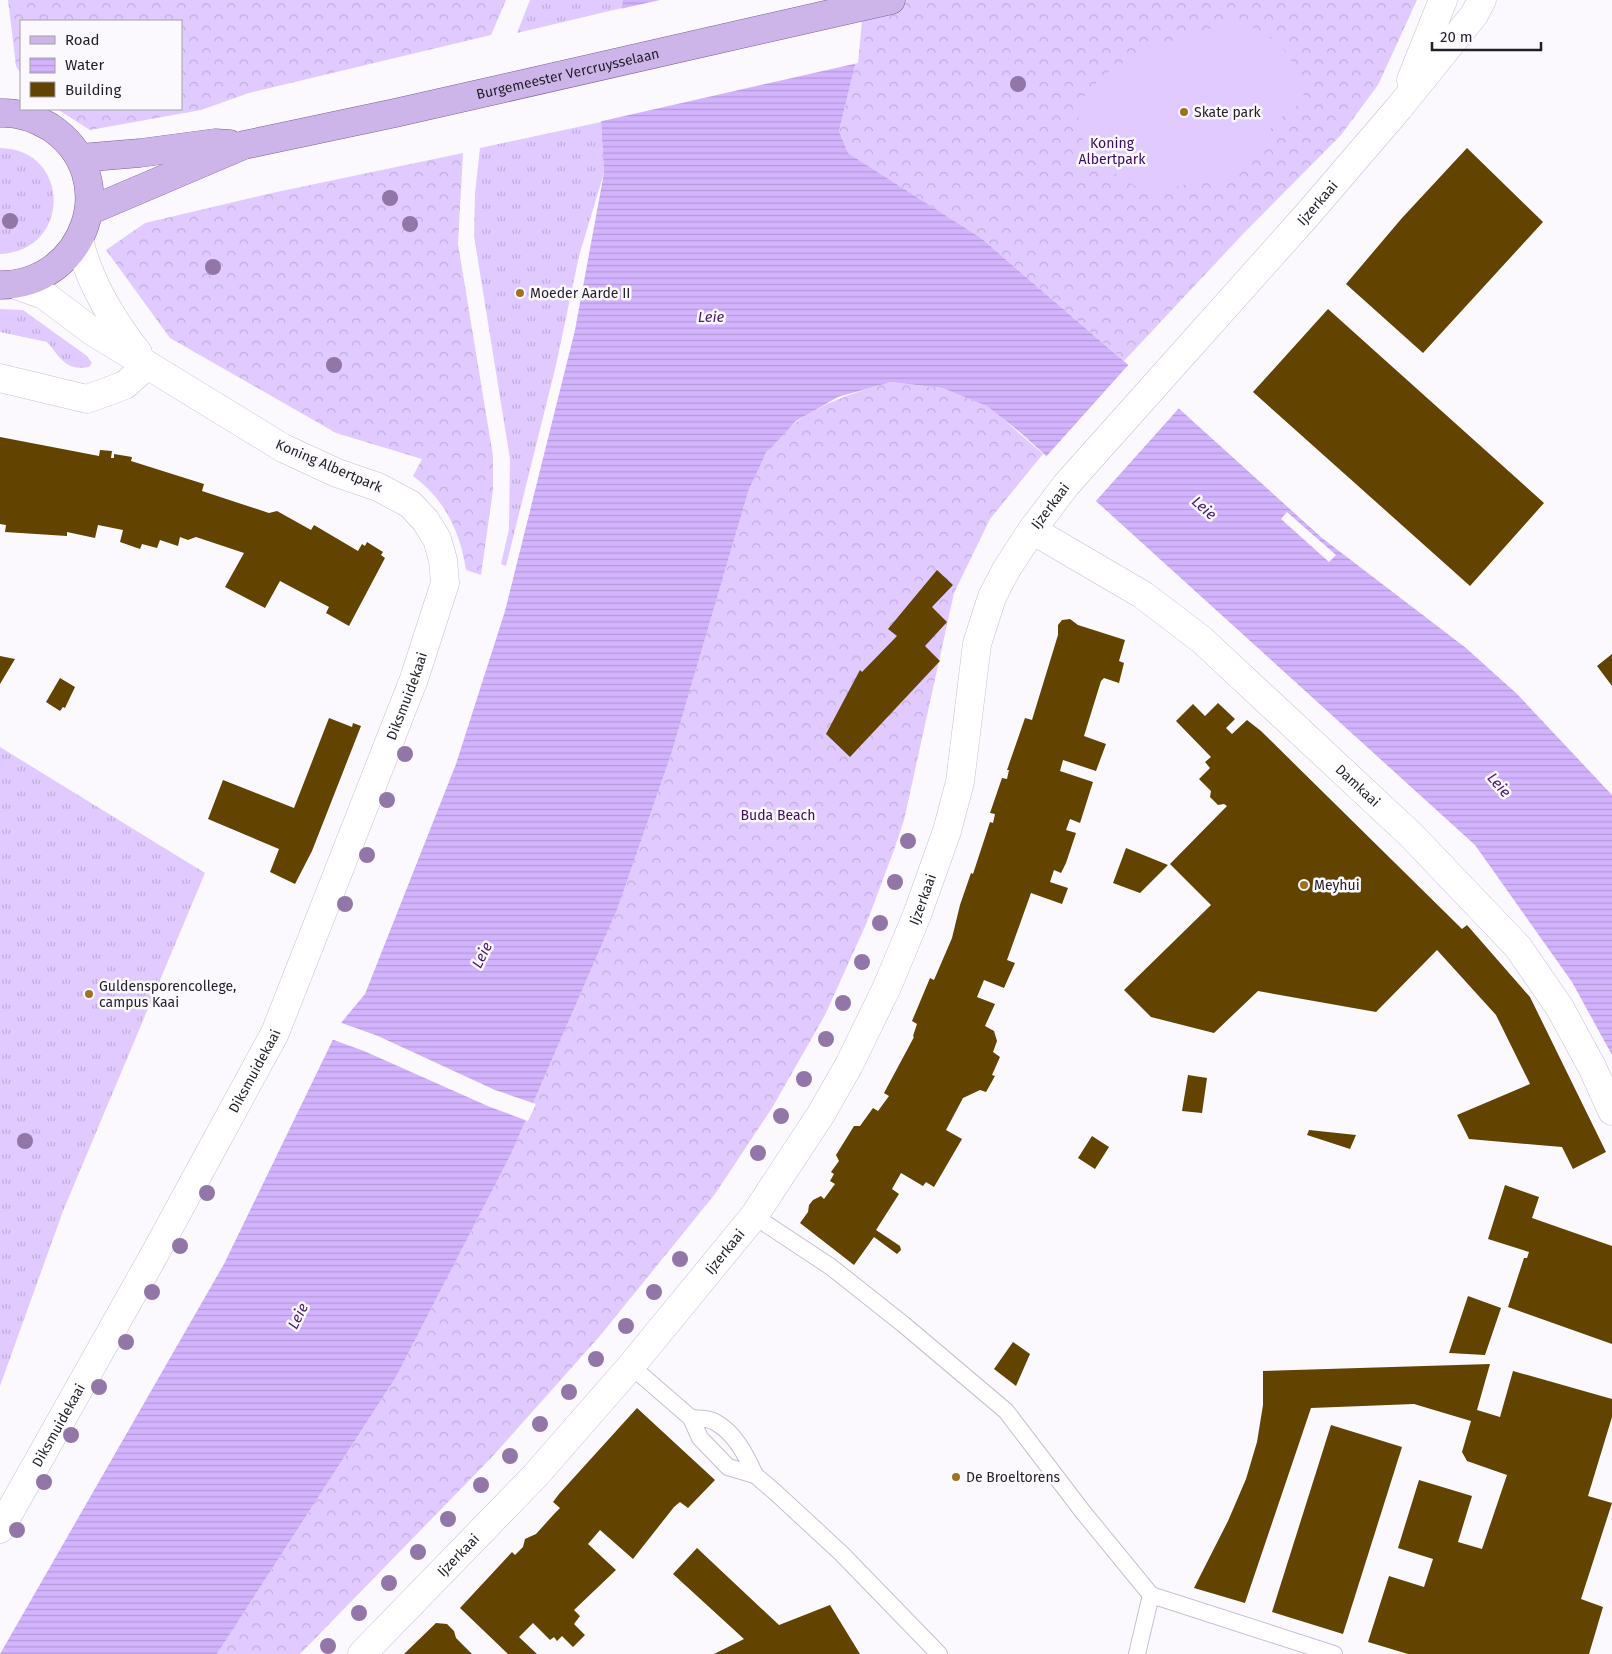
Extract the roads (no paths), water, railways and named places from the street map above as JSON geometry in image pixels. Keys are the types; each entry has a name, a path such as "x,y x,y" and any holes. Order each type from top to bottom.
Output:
{"main road":[{"name":"Burgemeester Vercruysselaan","path":"89,212 244,145 396,113 890,0"},
{"path":"0,113 10,112 38,119 62,135 80,158 89,184 89,212 79,240 53,270 8,285"},
{"name":"Burgemeester Vercruysselaan","path":"80,158 140,154 215,143 244,145"}],"street":[{"name":"Ijzerkaai","path":"1398,109 1443,0"},
{"name":"Ijzerkaai","path":"362,1654 534,1476 631,1366 754,1216 849,1065 904,950 947,831 960,782 977,644 992,597 1006,570 1032,530 1066,485 1308,214 1398,109 1474,15 1482,0"},
{"name":"Koning Albertpark","path":"79,240 84,263 120,330 146,364"},
{"name":"Koning Albertpark","path":"8,285 44,295 78,322 283,448 337,473 378,487 410,504 425,520 437,539 444,560 445,583"},
{"path":"0,378 87,398 125,385 146,364"},
{"name":"Damkaai","path":"1032,530 1143,595 1202,640 1411,835 1518,947 1560,1008 1612,1111"},
{"name":"Diksmuidekaai","path":"0,1529 153,1257 275,1033 414,680 445,583"}],"lane":[{"path":"754,1216 830,1267 910,1330 1006,1411 1151,1595 1334,1654"},
{"path":"631,1366 691,1418 700,1438 728,1467 755,1475 775,1492 842,1554 938,1654"},
{"path":"691,1418 714,1421 744,1449 755,1475"},
{"path":"1136,1654 1151,1595"}],"water":[{"name":"Leie","path":"623,0 862,0 856,61 839,131 848,153 981,238 1176,406 1322,538 1466,648 1517,694 1612,795 1612,1055 1572,982 1475,845 1022,434 987,406 942,388 891,382 838,397 796,421 766,453 749,489 671,755 617,910 511,1154 396,1377 217,1654 0,1654 224,1264 341,1023 365,994 456,764 505,611 575,330 604,173 601,122"}],"place":[{"name":"Skate park","path":"1184,112"},
{"name":"Moeder Aarde II","path":"520,293"},
{"name":"Meyhui","path":"1304,885"},
{"name":"Guldensporencollege, campus Kaai","path":"89,994"},
{"name":"De Broeltorens","path":"956,1477"}],"park label":[{"name":"Buda Beach","path":"778,815"}]}
